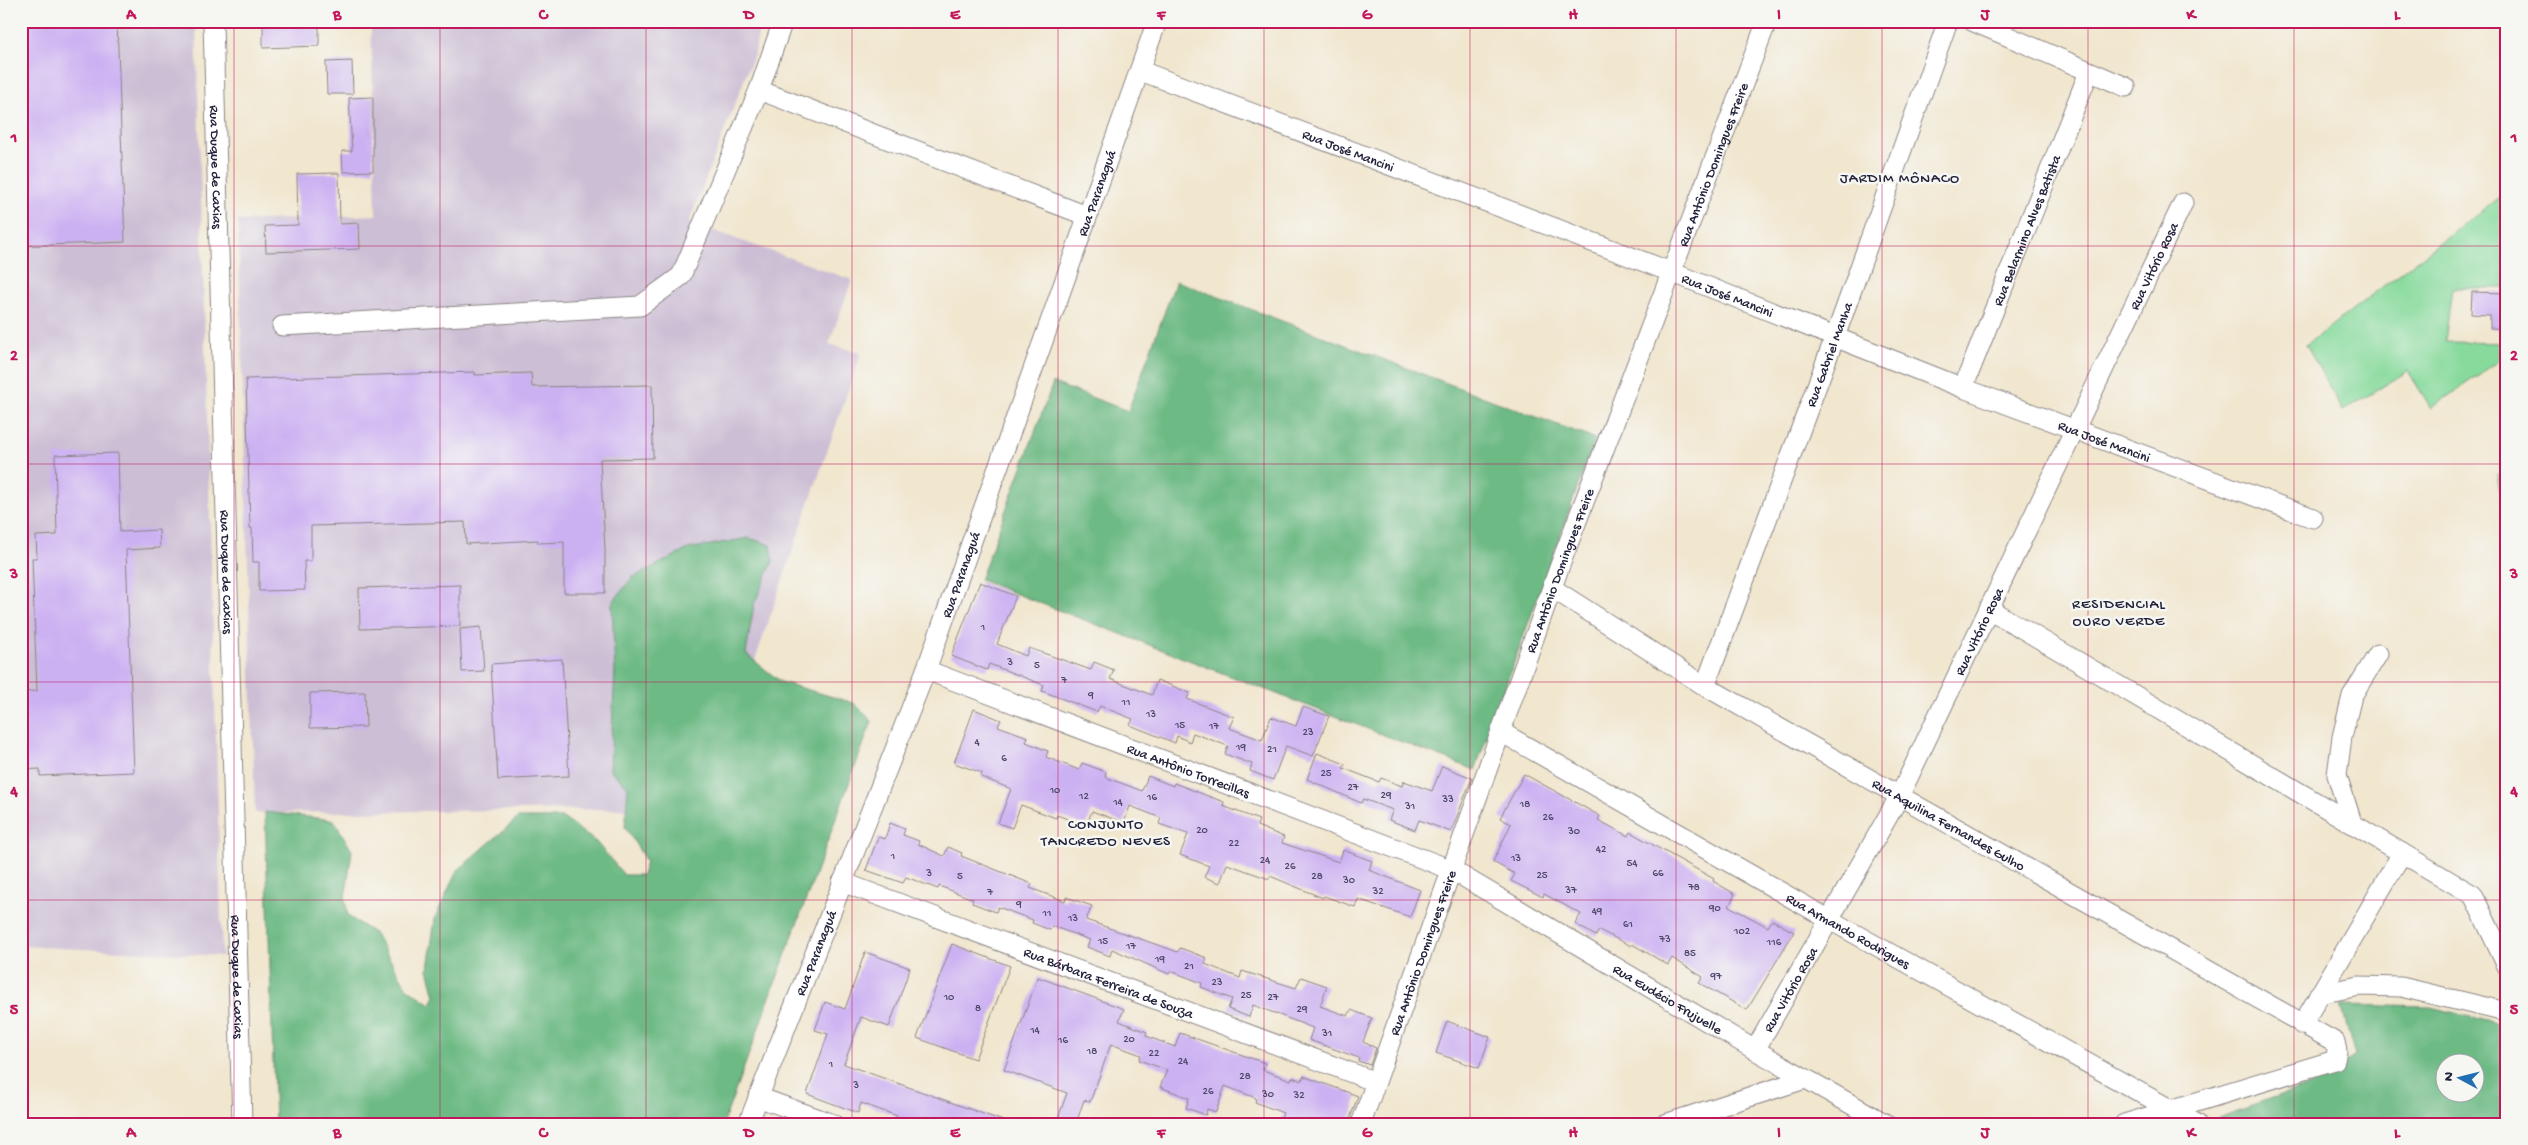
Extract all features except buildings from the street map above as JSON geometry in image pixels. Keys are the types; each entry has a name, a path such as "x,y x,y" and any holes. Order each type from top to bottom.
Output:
{"street":[{"name":"Rua Duque de Caxias","path":"213,21 242,1124"},
{"path":"282,326 640,306 681,276 759,90 783,21"},
{"name":"Rua Paranaguá","path":"748,1124 926,670 1087,216 1141,71 1157,21"},
{"name":"Rua Antônio Domingues Freire","path":"1361,1124 1552,588 1767,21"},
{"name":"Rua Gabriel Manha","path":"1705,686 1835,337 1948,21"},
{"path":"1972,21 2126,87"},
{"name":"Rua José Mancini","path":"1141,71 1671,272 1962,388 2313,518"},
{"name":"Rua Belarmino Alves Batista","path":"1962,388 2089,72"},
{"path":"759,90 1087,216"},
{"name":"Rua Vitório Rosa","path":"1755,1050 1899,797 2183,203"},
{"name":"Rua Aquilina Fernandes Gulho","path":"1552,588 1705,686 2335,1042 2337,1050 2335,1060 2173,1109"},
{"path":"1989,609 2473,895 2507,966"},
{"path":"2352,823 2337,776 2342,737 2352,696 2378,654"},
{"name":"Rua Antônio Torrecillas","path":"926,670 1452,870"},
{"name":"Rua Armando Rodrigues","path":"1501,732 1830,920 2197,1124"},
{"path":"2302,1025 2402,853"},
{"name":"Rua Eudécio Frujuelle","path":"1452,870 1755,1050 1886,1124"},
{"name":"Rua Bárbara Ferreira de Souza","path":"842,882 1376,1082"},
{"path":"2319,994 2359,986 2401,987 2502,1011 2507,1008"},
{"path":"1664,1124 1805,1079"},
{"path":"758,1097 833,1124"},
{"path":"2124,1124 2173,1109"}],"shaded area":[{"path":"21,21 196,21 222,956 21,946"},
{"path":"371,21 760,21 755,52 689,222 852,280 829,344 861,353 704,808 255,813 238,221 376,215"}],"green space":[{"path":"2507,192 2507,288 2452,288 2445,342 2507,343 2507,355 2431,408 2408,371 2343,411 2306,345"},
{"path":"1176,281 1595,439 1475,770 980,580 1053,383 1128,411"},
{"path":"2497,474 2507,474 2507,534"},
{"path":"749,538 771,545 773,561 754,604 746,654 781,682 854,703 872,721 723,1124 275,1124 265,812 334,820 352,851 345,899 348,916 375,934 407,988 431,1004 435,996 428,969 435,918 457,871 518,818 563,818 596,842 624,875 642,875 646,861 625,827 628,787 610,770 615,671 612,603 632,578 688,549"},
{"path":"2341,1005 2431,1007 2507,1026 2507,1124 2228,1124 2218,1118 2314,1084 2355,1056"}],"district":[{"name":"JARDIM MÔNACO","path":"1900,177"},
{"name":"RESIDENCIAL OURO VERDE","path":"2119,612"},
{"name":"CONJUNTO TANCREDO NEVES","path":"1106,832"}]}
